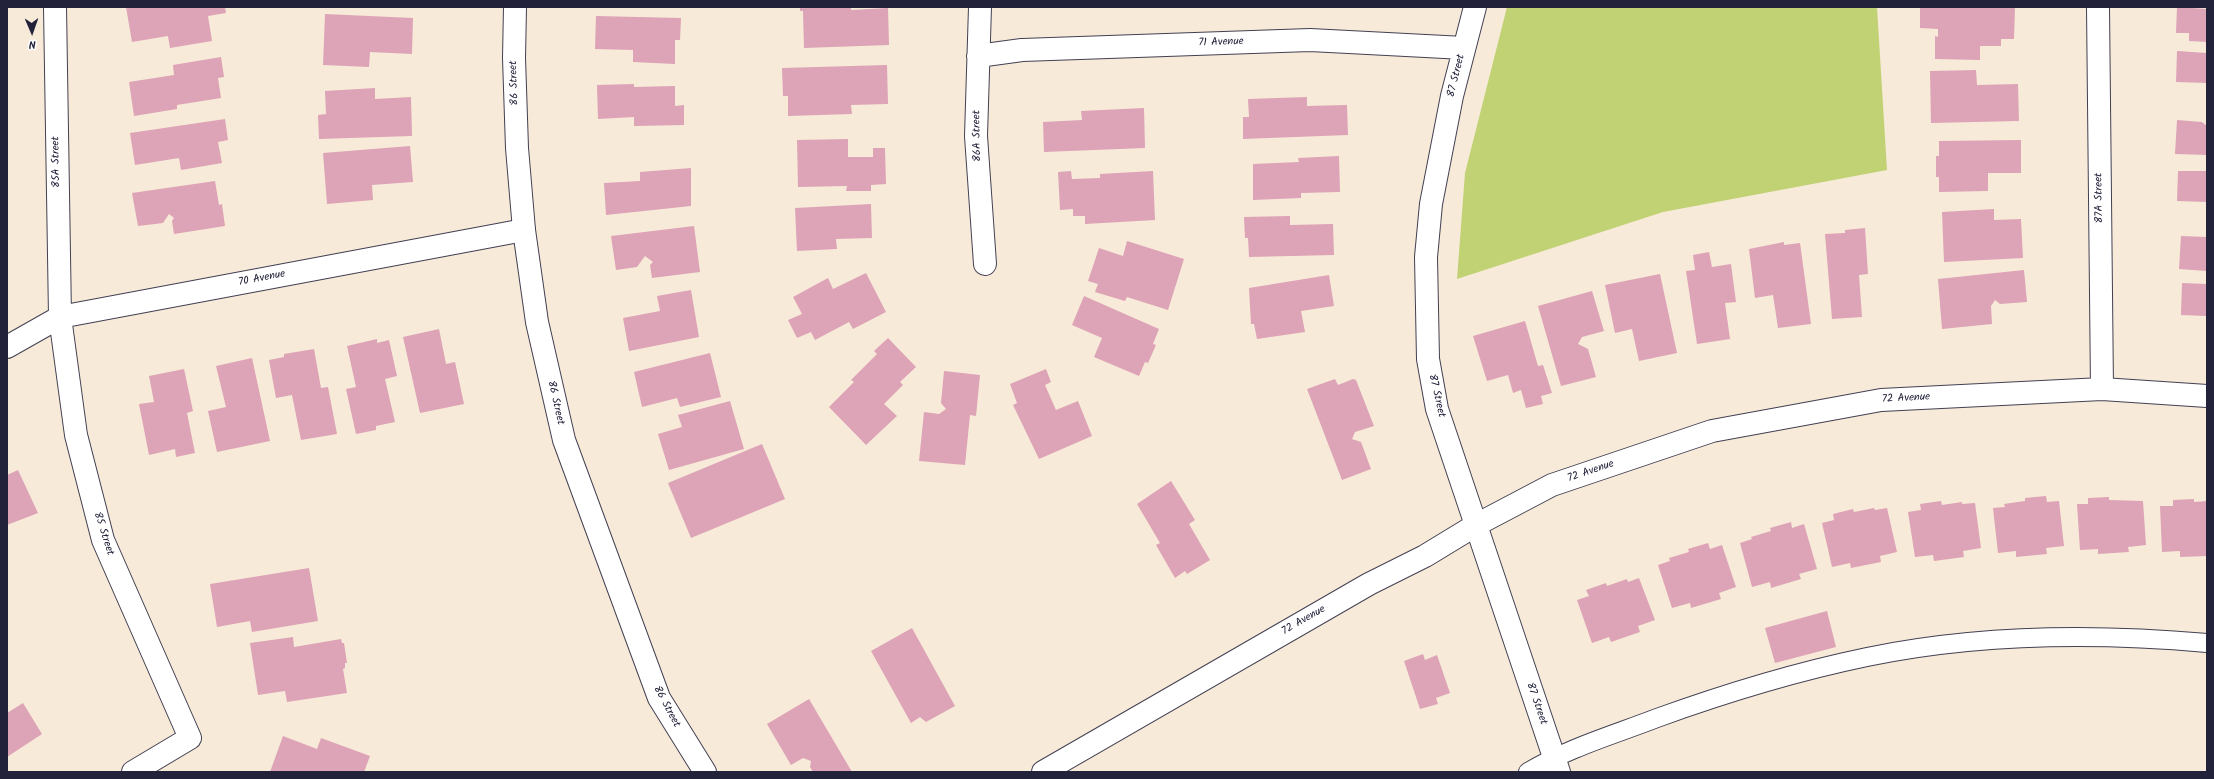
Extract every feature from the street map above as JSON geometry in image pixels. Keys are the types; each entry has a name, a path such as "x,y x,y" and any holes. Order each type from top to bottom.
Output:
{"street":[{"name":"85A Street","path":"55,7 60,317"},
{"name":"86 Street","path":"515,7 514,58 516,140 524,230 537,322 564,440 659,698 704,772"},
{"name":"86A Street","path":"980,7 976,136 985,264"},
{"name":"87 Street","path":"1475,7 1452,96 1430,204 1426,257 1428,359 1437,409 1557,764"},
{"name":"87A Street","path":"2098,7 2102,389"},
{"name":"71 Avenue","path":"978,56 1022,50 1310,40 1464,48"},
{"name":"70 Avenue","path":"7,347 60,317 524,230"},
{"name":"85 Street","path":"60,317 76,435 102,540 190,738 133,772"},
{"name":"72 Avenue","path":"1043,772 1369,584 1425,556 1476,525 1552,485 1712,431 1881,400 2102,389 2207,396"}],"lane":[{"path":"1528,772 1557,764 1704,702 1802,672 1868,657 1999,639 2105,637 2207,643"}],"green space":[{"path":"1507,7 1877,7 1887,170 1663,212 1457,279 1465,173"}],"building":[{"path":"126,7 225,7 226,13 208,16 212,41 170,48 168,36 132,42"},
{"path":"800,7 851,7 851,10 888,8 889,45 804,48 803,11 800,11"},
{"path":"1920,7 2015,7 2014,39 2001,39 2001,46 1980,46 1980,60 1935,59 1935,36 1938,37 1938,29 1920,28"},
{"path":"2177,7 2207,9 2207,42 2189,41 2189,33 2176,33"},
{"path":"325,14 413,18 412,54 370,52 369,67 323,65"},
{"path":"596,16 681,18 680,40 675,40 675,64 633,62 633,50 595,49"},
{"path":"2177,51 2207,53 2207,83 2176,82"},
{"path":"221,57 224,77 218,78 221,98 177,105 177,109 134,116 129,82 174,75 173,65"},
{"path":"887,65 888,104 851,105 852,114 788,116 788,96 783,96 782,68"},
{"path":"1976,70 1977,85 2018,84 2019,121 1931,123 1930,71"},
{"path":"634,84 634,87 675,86 675,106 684,105 684,125 634,126 634,117 598,119 597,85"},
{"path":"375,88 375,99 411,97 412,136 319,139 318,115 326,114 325,91"},
{"path":"1307,97 1307,106 1347,105 1348,135 1243,139 1243,117 1249,117 1248,99"},
{"path":"1144,108 1145,148 1044,152 1043,122 1082,120 1081,111"},
{"path":"225,119 228,140 218,142 222,163 181,170 179,158 135,165 130,133"},
{"path":"2177,120 2202,122 2207,126 2207,155 2175,154"},
{"path":"848,139 848,157 873,157 873,148 885,148 886,184 871,185 871,191 846,191 847,186 798,187 797,140"},
{"path":"2021,140 2021,173 1988,173 1988,191 1939,192 1939,177 1936,177 1936,156 1939,156 1939,141"},
{"path":"410,146 413,182 372,185 373,200 327,204 323,153"},
{"path":"1339,156 1340,192 1301,193 1301,198 1253,200 1253,164 1299,162 1298,158"},
{"path":"691,168 691,206 606,215 604,183 640,181 640,172"},
{"path":"1071,171 1072,179 1100,178 1100,174 1153,171 1155,220 1085,224 1085,216 1073,216 1073,209 1060,210 1058,172"},
{"path":"2178,171 2207,171 2207,202 2177,201"},
{"path":"215,181 219,205 222,204 225,226 174,234 172,221 174,218 169,214 163,223 138,226 132,193"},
{"path":"871,204 872,238 836,239 837,249 797,251 795,208"},
{"path":"1994,209 1994,220 2021,219 2023,258 1944,262 1942,212"},
{"path":"1290,216 1290,225 1333,224 1334,255 1249,257 1248,238 1245,238 1244,217"},
{"path":"694,226 700,272 652,278 650,265 653,262 645,256 637,267 616,270 611,236"},
{"path":"1865,228 1868,274 1859,275 1862,317 1832,319 1825,234 1845,233 1845,230"},
{"path":"2181,236 2207,237 2207,271 2179,269"},
{"path":"1127,241 1184,259 1168,310 1127,297 1125,301 1095,292 1098,284 1088,281 1099,248 1123,256"},
{"path":"1784,242 1784,245 1800,243 1811,324 1778,328 1773,295 1755,298 1749,249"},
{"path":"1709,252 1712,267 1731,264 1736,302 1725,303 1730,339 1697,344 1686,271 1695,270 1693,255"},
{"path":"2024,270 2027,302 2000,304 1995,300 1991,306 1992,324 1942,329 1938,279"},
{"path":"866,273 886,312 853,329 849,322 815,340 811,332 797,338 788,320 802,314 793,297 828,278 833,289"},
{"path":"1660,274 1677,353 1639,361 1632,329 1615,333 1605,285"},
{"path":"1329,275 1334,306 1301,311 1305,332 1257,339 1254,324 1251,324 1249,288"},
{"path":"2182,283 2207,284 2206,316 2181,315"},
{"path":"691,290 699,337 629,351 623,318 660,311 657,296"},
{"path":"1592,291 1604,331 1582,337 1578,344 1588,349 1596,377 1561,386 1538,306"},
{"path":"1084,296 1159,329 1153,344 1156,345 1148,363 1145,362 1139,376 1094,357 1102,338 1072,325"},
{"path":"1525,321 1538,366 1543,365 1552,393 1541,396 1543,404 1526,408 1521,390 1513,393 1508,375 1487,381 1473,336"},
{"path":"439,329 446,364 455,362 464,404 420,413 403,337"},
{"path":"888,338 916,367 900,382 903,385 884,404 897,416 866,445 829,407 854,382 851,380 877,354 874,351"},
{"path":"377,339 377,343 389,340 397,376 385,379 395,422 376,426 376,430 356,434 346,389 356,387 347,346"},
{"path":"314,349 321,388 328,387 337,434 301,440 292,395 276,398 269,360 284,357 284,354"},
{"path":"710,353 721,397 680,407 677,398 642,407 634,372"},
{"path":"252,358 270,441 217,452 208,411 226,407 216,366"},
{"path":"184,369 193,411 187,413 195,453 176,457 175,449 149,455 139,404 154,402 149,376"},
{"path":"1046,369 1051,382 1045,385 1056,410 1078,401 1092,436 1039,459 1013,405 1017,403 1010,384"},
{"path":"944,371 980,375 976,416 970,415 965,465 919,461 924,412 939,414 946,409 941,403"},
{"path":"1335,379 1338,385 1353,379 1356,380 1374,426 1355,432 1352,439 1361,442 1371,469 1342,480 1307,389"},
{"path":"730,401 744,449 669,470 658,434 682,427 678,415"},
{"path":"762,444 785,499 691,538 668,483"},
{"path":"18,470 38,513 7,525 7,475"},
{"path":"1171,481 1195,520 1189,524 1210,560 1187,574 1185,571 1175,578 1156,545 1160,543 1137,504"},
{"path":"2046,496 2047,502 2059,501 2064,546 2046,548 2047,554 2016,557 2016,551 1998,553 1993,508 2005,507 2004,504 2025,501 2025,498"},
{"path":"2109,497 2109,500 2143,501 2146,545 2128,547 2129,552 2098,554 2098,549 2080,550 2077,504 2088,504 2088,498"},
{"path":"2194,499 2194,502 2207,501 2207,556 2180,557 2180,551 2162,552 2160,506 2173,506 2173,500"},
{"path":"1941,501 1942,505 1962,502 1962,504 1975,503 1981,548 1963,551 1964,557 1934,561 1933,555 1915,557 1908,512 1921,510 1920,504"},
{"path":"1874,508 1875,510 1887,508 1897,552 1880,556 1881,562 1851,568 1850,563 1832,567 1822,523 1834,520 1833,514 1853,509 1854,512"},
{"path":"1791,522 1792,528 1804,524 1817,569 1799,574 1801,579 1771,588 1770,582 1752,587 1740,543 1752,539 1751,537 1771,531 1770,528"},
{"path":"1708,543 1710,549 1722,545 1736,587 1719,593 1721,599 1691,608 1690,603 1672,608 1658,565 1670,561 1669,558 1689,552 1688,549"},
{"path":"309,568 318,621 252,632 250,621 217,627 210,584"},
{"path":"1639,578 1655,620 1638,626 1640,632 1611,642 1609,637 1592,643 1577,600 1589,596 1586,590 1606,583 1607,586 1627,579 1628,582"},
{"path":"1827,611 1836,647 1775,663 1765,628"},
{"path":"912,628 955,706 926,722 920,717 911,723 871,651"},
{"path":"293,637 294,647 341,639 342,643 344,643 347,663 345,663 345,668 343,669 347,693 287,702 285,691 258,695 250,643"},
{"path":"1423,654 1425,660 1437,655 1450,693 1436,698 1438,704 1420,709 1404,661"},
{"path":"809,699 852,772 813,772 810,767 811,761 803,758 791,765 767,724"},
{"path":"23,703 42,734 7,757 7,713"},
{"path":"283,736 317,749 321,738 370,756 364,772 270,772"}]}
